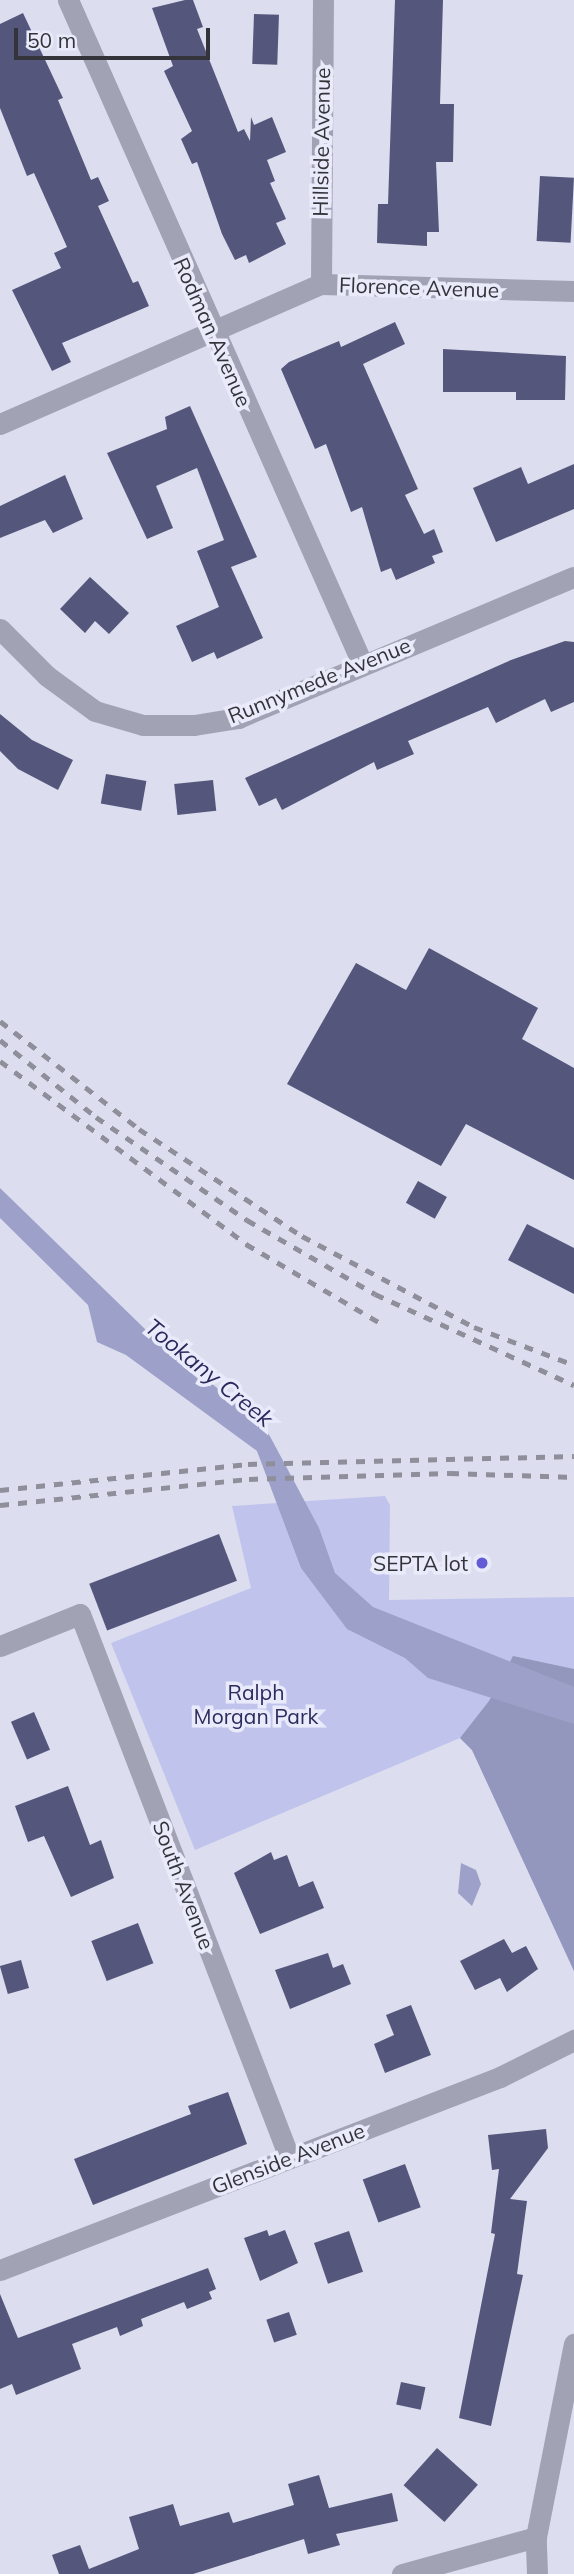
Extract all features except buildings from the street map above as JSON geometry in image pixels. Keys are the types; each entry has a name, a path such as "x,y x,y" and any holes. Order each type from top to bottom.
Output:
{"street":[{"name":"Rodman Avenue","path":"68,0 211,332 362,663"},
{"name":"Hillside Avenue","path":"321,284 323,0"},
{"name":"Florence Avenue","path":"0,424 321,284 574,291"},
{"name":"Runnymede Avenue","path":"0,629 47,676 95,711 143,725 238,718 362,663 574,577"},
{"name":"South Avenue","path":"0,1646 80,1614 289,2157"},
{"name":"Glenside Avenue","path":"0,2270 500,2077 568,2048"},
{"path":"537,2574 536,2537 574,2344"},
{"path":"402,2574 536,2537"}],"green space":[{"name":"Ralph Morgan Park","path":"385,1496 390,1505 389,1600 574,1597 574,1971 472,1750 460,1738 195,1850 111,1643 251,1588 232,1506"}],"shaded area":[{"path":"0,1188 146,1330 265,1427 319,1528 335,1573 373,1607 574,1687 574,1724 428,1678 405,1658 347,1629 301,1568 257,1451 126,1355 97,1342 88,1305 0,1218"},
{"path":"513,1656 574,1669 574,1971 472,1750 460,1738 489,1701"},
{"path":"461,1863 476,1870 481,1884 472,1906 458,1893"}],"railway":[{"path":"0,1021 139,1129 302,1236 474,1327 574,1365"},
{"path":"0,1040 96,1117 247,1220 375,1294 574,1385"},
{"path":"0,1061 246,1244 380,1323"},
{"path":"0,1490 248,1464 574,1456"},
{"path":"0,1505 249,1479 450,1473 574,1477"}],"place":[{"name":"SEPTA lot","path":"482,1563"}],"water label":[{"name":"Tookany Creek","path":"209,1373"}]}
